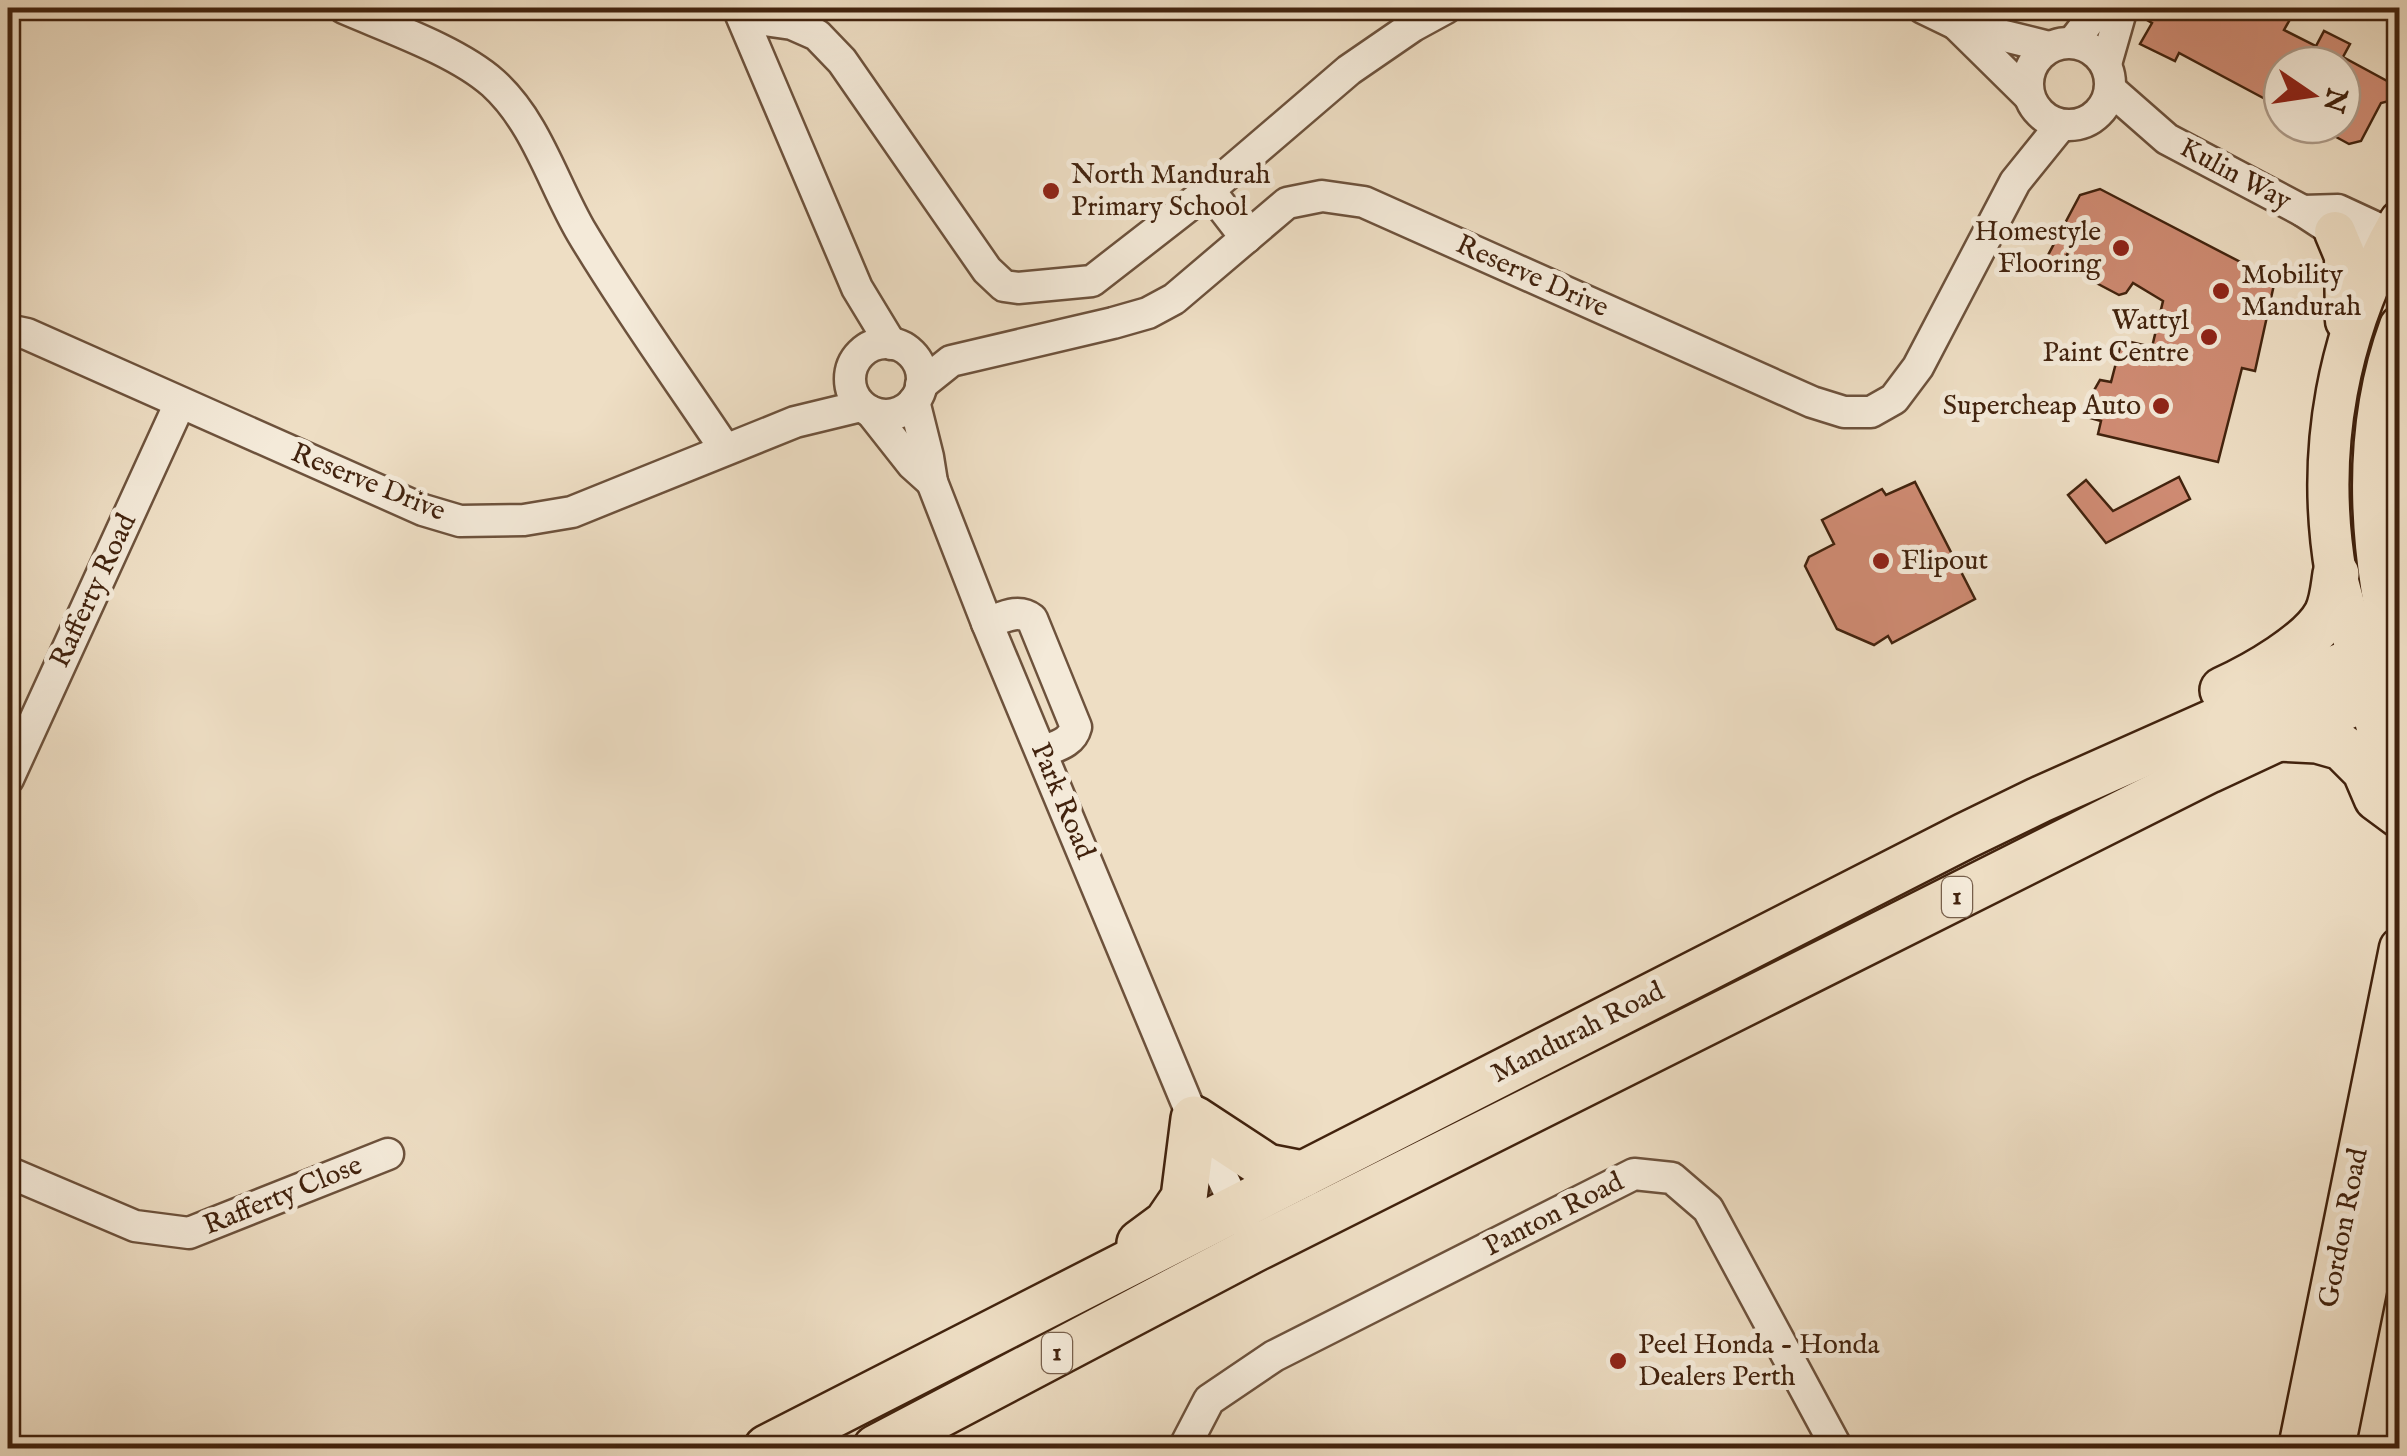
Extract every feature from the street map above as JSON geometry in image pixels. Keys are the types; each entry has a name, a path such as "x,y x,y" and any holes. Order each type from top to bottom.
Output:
{"highway":[{"path":"2039,800 2090,753 2254,676 2288,652 2316,630 2326,616 2336,574"},
{"name":"Mandurah Road","path":"876,1448 1247,1253 2276,738 2386,668"},
{"name":"Mandurah Road","path":"767,1448 2039,800 2386,668"},
{"path":"2276,738 2318,740 2342,747 2365,770 2377,798 2400,815"},
{"path":"1084,1286 1167,1223 1184,1198 1194,1119 1267,1167 1303,1174"}],"main road":[{"path":"2319,222 2345,256 2348,340"},
{"path":"2386,668 2336,574 2330,542 2328,468 2334,400 2348,340 2368,284 2394,248"},
{"path":"2400,326 2378,407 2371,496 2400,815"},
{"name":"Gordon Road","path":"2300,1448 2355,1259 2389,1116 2400,948"},
{"name":"Gordon Road","path":"2334,1448 2355,1259"}],"street":[{"path":"344,8 441,51 496,86 529,129 570,213 610,281 725,449"},
{"path":"740,12 792,24 817,35 842,60 987,270 1004,286 1018,288 1092,281 1208,190 1349,70 1446,8"},
{"path":"1922,8 1956,24 2061,45 2086,46 2098,53 2108,77"},
{"path":"2032,101 2027,81 2038,56 2061,45 2099,8"},
{"path":"1956,24 2051,122 2076,122 2100,112 2122,8"},
{"path":"740,12 857,288 899,347 919,365 918,393 906,409 894,414 883,416 866,409 854,398 851,371 857,288"},
{"name":"Kulin Way","path":"2108,77 2167,139 2319,222 2394,248"},
{"name":"Reserve Drive","path":"899,347 950,361 1148,312 1174,300 1287,203 1322,196 1364,202 1812,402 1844,412 1871,412 1894,399 1918,367 2016,182 2032,101"},
{"name":"Reserve Drive","path":"2016,182 2076,122"},
{"name":"Kulin Way","path":"2076,122 2167,139"},
{"path":"1208,190 1246,238"},
{"name":"Reserve Drive","path":"8,330 27,334 423,510 460,521 524,520 572,512 794,422 866,409"},
{"path":"851,371 869,348 880,344 899,347"},
{"name":"Reserve Drive","path":"918,393 950,361"},
{"name":"Reserve Drive","path":"794,422 851,371"},
{"name":"Park Road","path":"918,393 932,482 1194,1119 1227,1214 1247,1253"},
{"name":"Rafferty Road","path":"8,779 180,403"},
{"name":"Park Road","path":"866,409 932,482"},
{"path":"987,623 1018,613 1032,619 1076,727 1068,741 1042,752"},
{"name":"Rafferty Close","path":"8,1172 134,1226 189,1233 388,1154"},
{"name":"Panton Road","path":"1184,1448 1209,1400 1274,1356 1634,1174 1672,1178 1708,1210 1836,1448"}],"building":[{"path":"2154,8 2281,8 2293,14 2284,30 2314,45 2262,45 2262,97 2179,53 2175,61 2140,44 2152,23 2147,20"},
{"path":"2324,31 2349,45 2317,45"},
{"path":"2362,67 2400,88 2393,100 2381,103 2362,139"},
{"path":"2100,189 2275,280 2255,371 2242,368 2218,462 2098,434 2101,421 2087,417 2100,380 2111,382 2122,340 2152,347 2163,301 2133,283 2126,293 2119,295 2047,257 2080,195"},
{"path":"2179,477 2190,499 2106,543 2068,495 2086,480 2113,511"},
{"name":"Flipout","path":"1915,482 1975,599 1892,643 1888,636 1874,645 1837,629 1805,566 1809,557 1834,544 1822,520 1882,489 1886,495"}],"place":[{"name":"North Mandurah Primary School","path":"1051,191"},
{"name":"Homestyle Flooring","path":"2121,248"},
{"name":"Mobility Mandurah","path":"2221,291"},
{"name":"Wattyl Paint Centre","path":"2209,337"},
{"name":"Supercheap Auto","path":"2161,406"},
{"name":"Flipout","path":"1881,561"},
{"name":"Peel Honda - Honda Dealers Perth","path":"1618,1361"}]}
